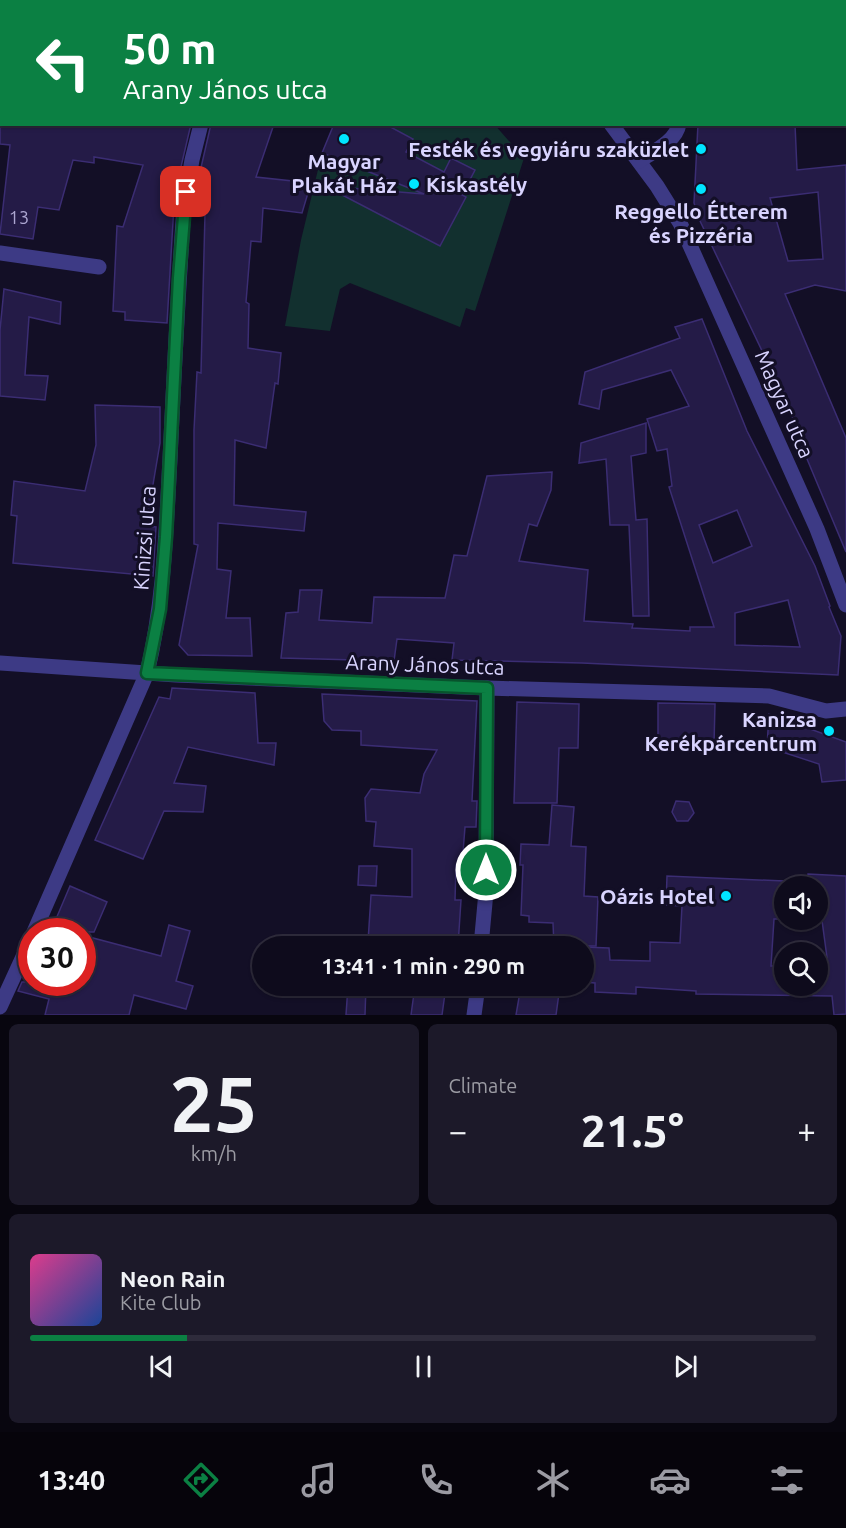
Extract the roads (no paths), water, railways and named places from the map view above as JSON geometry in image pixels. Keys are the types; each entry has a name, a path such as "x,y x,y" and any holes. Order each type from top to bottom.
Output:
{"street":[{"name":"Kinizsi utca","path":"40,918 147,673 160,609 184,207 200,126"},
{"name":"Magyar utca","path":"613,126 680,223 817,529 846,605"},
{"path":"639,161 672,138 679,126"},
{"path":"0,253 99,267"},
{"name":"Arany János utca","path":"0,663 147,673 487,688 769,696 826,711 846,709"},
{"path":"482,936 486,892 487,688"},
{"path":"0,1007 18,968"},
{"path":"474,1015 477,996"}],"place":[{"name":"Magyar Plakát Ház","path":"344,139"},
{"name":"Festék és vegyiáru szaküzlet","path":"701,149"},
{"name":"Kiskastély","path":"414,184"},
{"name":"Reggello Étterem és Pizzéria","path":"701,189"},
{"name":"Kanizsa Kerékpárcentrum","path":"829,731"},
{"name":"Oázis Hotel","path":"726,896"}]}
